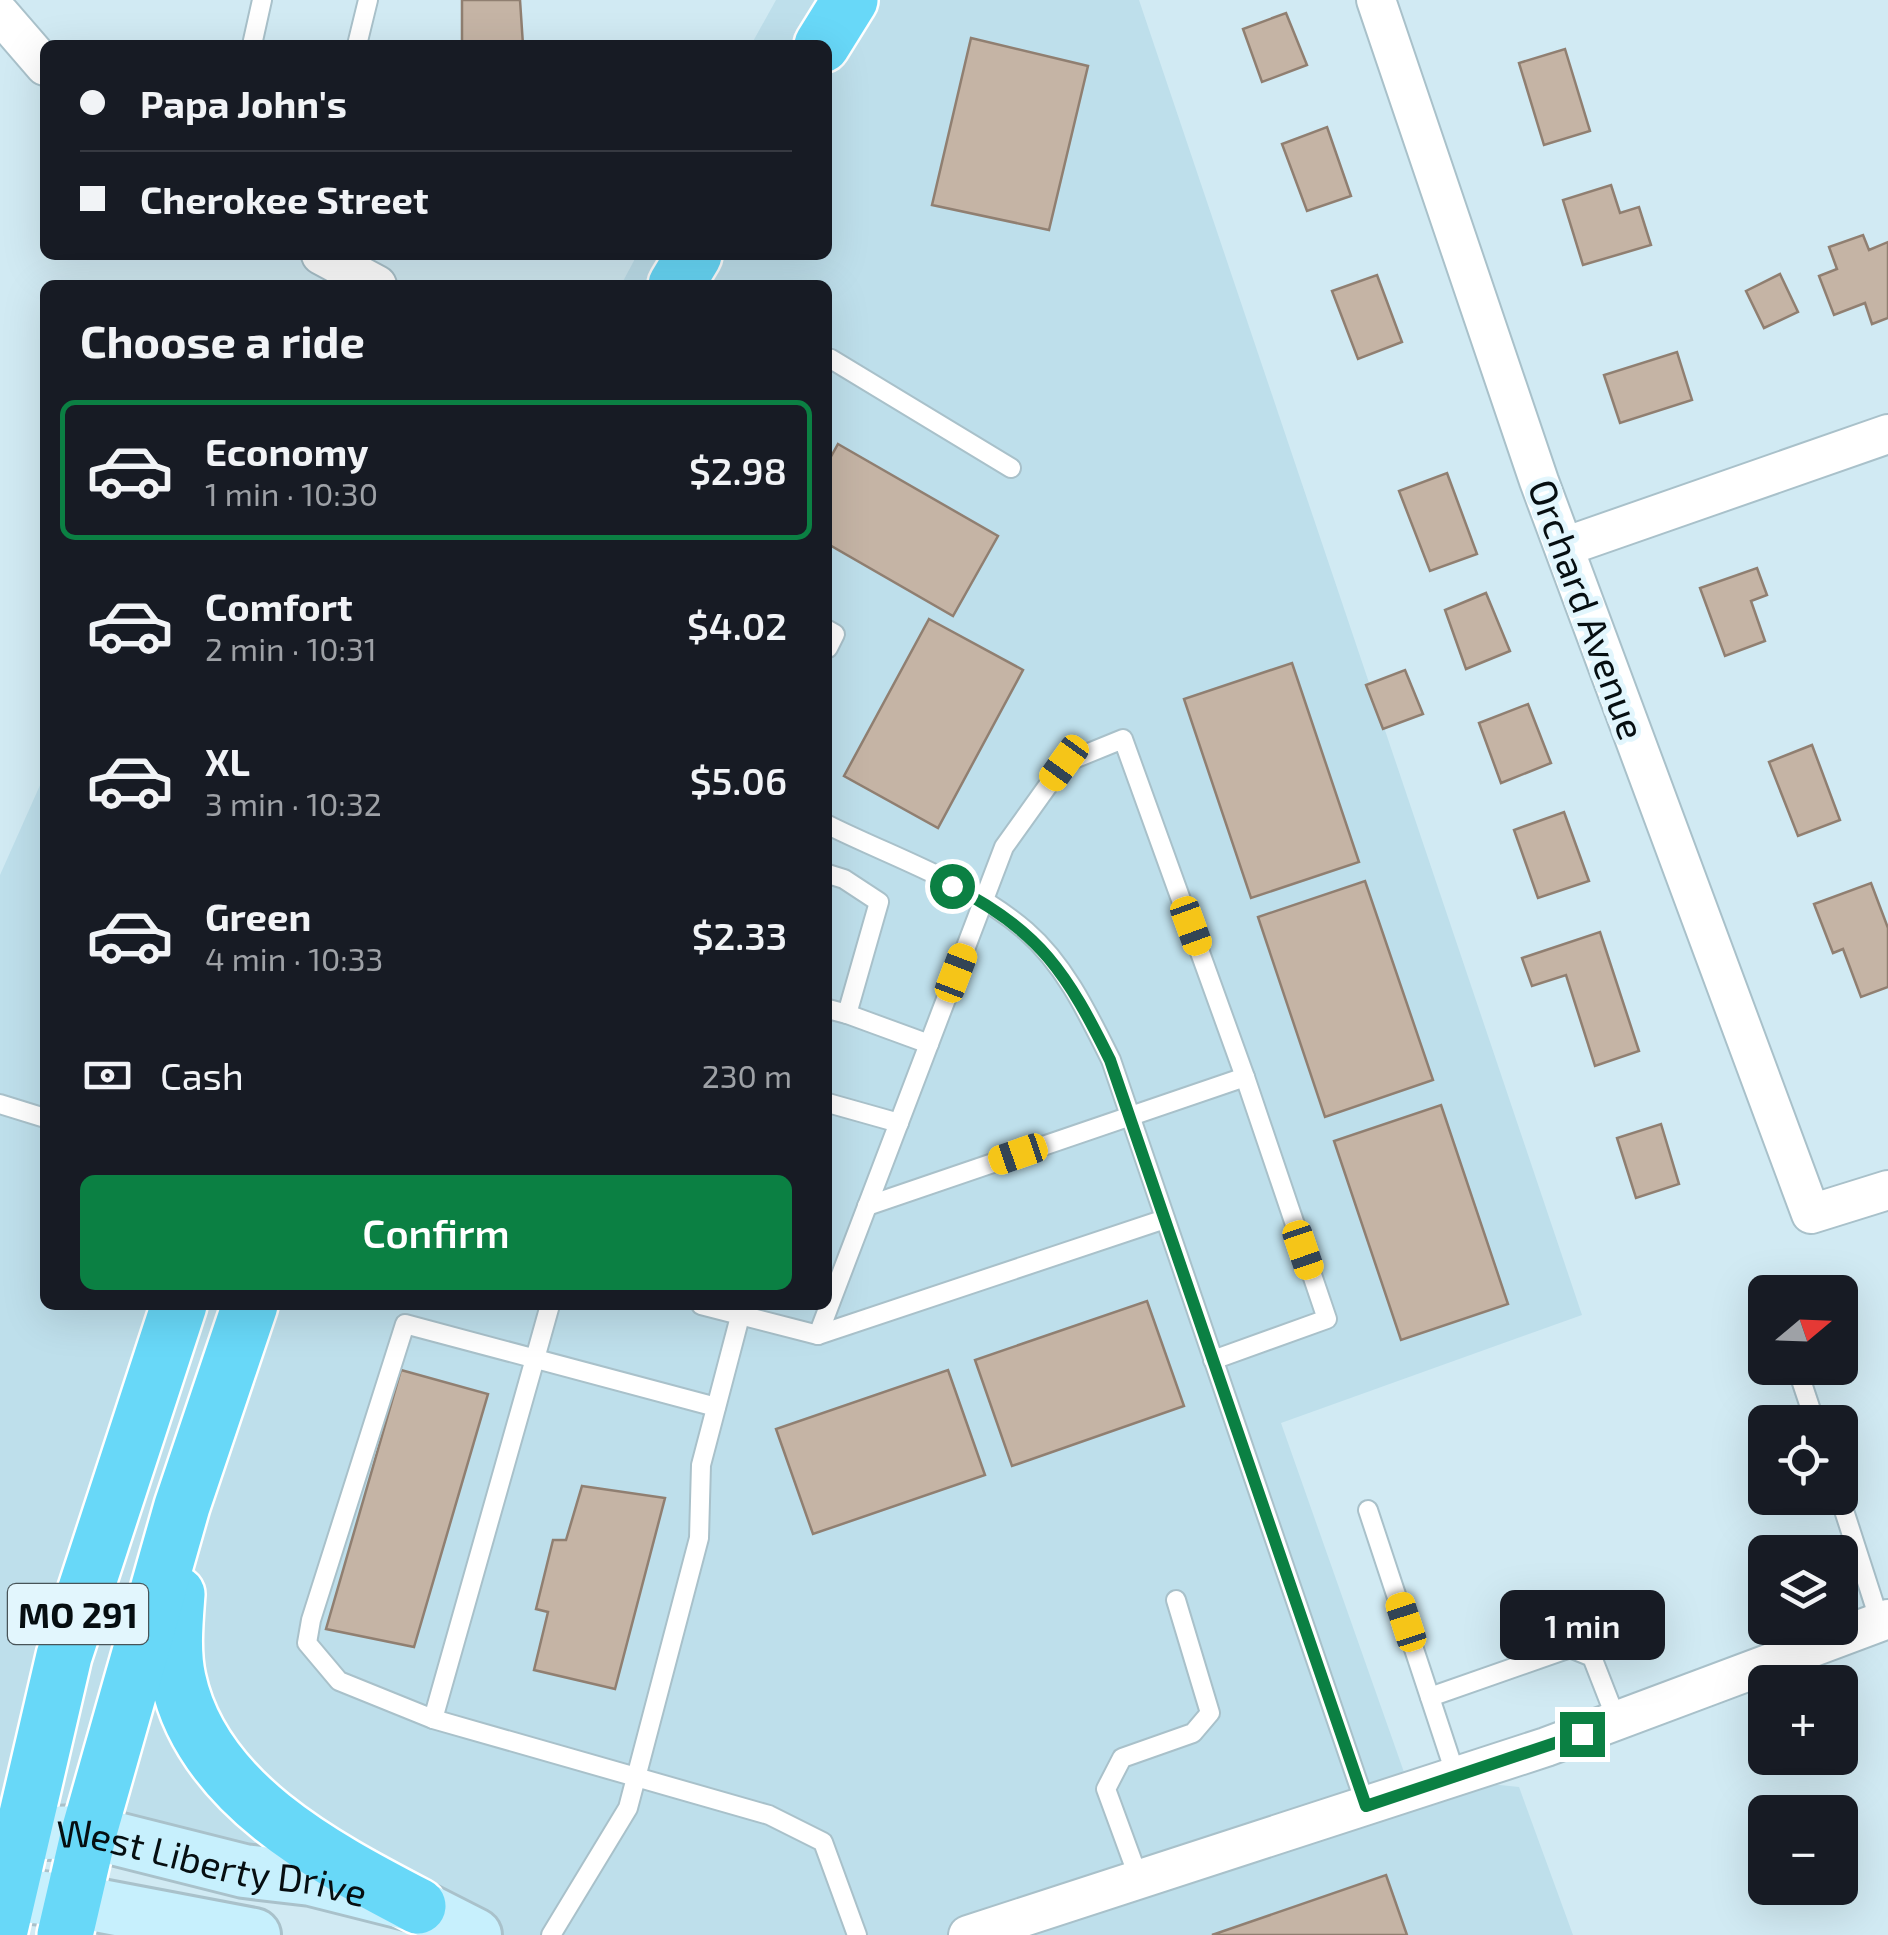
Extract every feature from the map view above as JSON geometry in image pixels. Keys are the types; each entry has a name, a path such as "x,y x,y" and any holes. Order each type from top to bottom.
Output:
{"highway":[{"path":"825,40 850,0"},
{"name":"MO 291","path":"3,1906 10,1834 64,1656 178,1310"},
{"name":"MO 291","path":"70,1918 89,1832 182,1506 248,1310"},
{"path":"182,1506 175,1626 177,1676 188,1713 216,1761 248,1795 323,1857 418,1906"}],"main road":[{"name":"West Liberty Drive","path":"10,1834 89,1832 244,1870 311,1879 418,1906 475,1935"},
{"name":"West Liberty Drive","path":"3,1906 70,1918 254,1935"}],"street":[{"name":"Orchard Avenue","path":"1376,0 1564,547 1812,1214 1888,1190"},
{"path":"0,14 40,60"},
{"path":"330,260 368,280"},
{"path":"1564,547 1888,434"},
{"path":"968,1935 1456,1776 1884,1620"}],"lane":[{"path":"253,40 262,0"},
{"path":"359,40 368,0"},
{"path":"832,360 1011,468"},
{"path":"832,1299 1004,847 1064,763 1123,739 1245,1076 1327,1319 1213,1360"},
{"path":"832,827 984,902 1027,932 1074,988 1110,1060 1130,1116 1366,1806"},
{"path":"832,876 880,902 848,1014"},
{"path":"832,1010 930,1044"},
{"path":"868,1206 1245,1076"},
{"path":"0,1104 40,1116"},
{"path":"832,1104 899,1122"},
{"path":"551,1935 628,1808 698,1538 701,1465 742,1310 818,1335 1164,1218"},
{"path":"433,1720 549,1310"},
{"path":"818,1335 828,1310"},
{"path":"716,1407 536,1355 405,1324 310,1620 307,1643 338,1681 433,1720 770,1815 823,1842 857,1935"},
{"path":"1368,1510 1456,1776"},
{"path":"1846,1515 1884,1620"},
{"path":"1140,1879 1106,1789 1122,1758 1194,1733 1210,1712 1176,1600"},
{"path":"1430,1697 1570,1648 1592,1657 1617,1720"}],"shaded area":[{"path":"776,0 1139,0 1582,1315 1281,1423 1405,1775 1519,1787 1573,1935 424,1935 0,1812 0,875 40,785 40,1310 832,1310 832,280 624,280 634,260 832,260 832,40 754,40"}],"building":[{"path":"462,0 520,0 523,40 462,40"},
{"path":"1286,13 1307,65 1262,82 1243,29"},
{"path":"971,38 1088,66 1049,230 932,205"},
{"path":"1565,49 1590,131 1544,145 1519,63"},
{"path":"1327,127 1351,196 1307,211 1282,144"},
{"path":"1611,185 1620,213 1639,207 1651,245 1583,265 1563,200"},
{"path":"1863,235 1869,250 1888,242 1888,318 1872,324 1865,303 1834,315 1819,276 1837,269 1829,247"},
{"path":"1780,274 1798,312 1764,328 1746,291"},
{"path":"1377,275 1402,342 1358,359 1332,291"},
{"path":"1677,352 1692,400 1620,423 1604,375"},
{"path":"838,444 998,536 953,616 832,546 832,455"},
{"path":"1447,473 1477,554 1430,571 1399,491"},
{"path":"1757,568 1767,595 1751,601 1765,641 1725,656 1700,588"},
{"path":"1486,593 1510,651 1466,669 1445,610"},
{"path":"929,619 1023,670 938,828 844,776"},
{"path":"1292,663 1359,862 1251,898 1184,699"},
{"path":"1405,670 1423,714 1383,729 1366,685"},
{"path":"1528,704 1551,763 1501,783 1479,723"},
{"path":"1812,745 1840,820 1798,836 1769,762"},
{"path":"1564,812 1589,881 1538,898 1514,830"},
{"path":"1365,881 1433,1080 1325,1117 1258,917"},
{"path":"1871,883 1888,928 1888,987 1861,997 1843,949 1833,953 1814,904"},
{"path":"1600,932 1639,1051 1595,1066 1566,975 1532,986 1522,958"},
{"path":"1441,1105 1508,1304 1401,1340 1334,1141"},
{"path":"1661,1124 1679,1184 1636,1198 1617,1138"},
{"path":"1147,1301 1184,1406 1012,1466 975,1360"},
{"path":"401,1370 488,1394 414,1647 326,1629"},
{"path":"948,1370 985,1475 813,1534 776,1429"},
{"path":"582,1486 665,1498 615,1689 534,1670 548,1612 536,1609 553,1540 566,1540"},
{"path":"1386,1875 1407,1935 1212,1935"}],"route":[{"path":"952,886 984,902 1027,932 1074,988 1110,1060 1366,1806 1582,1734"}]}
